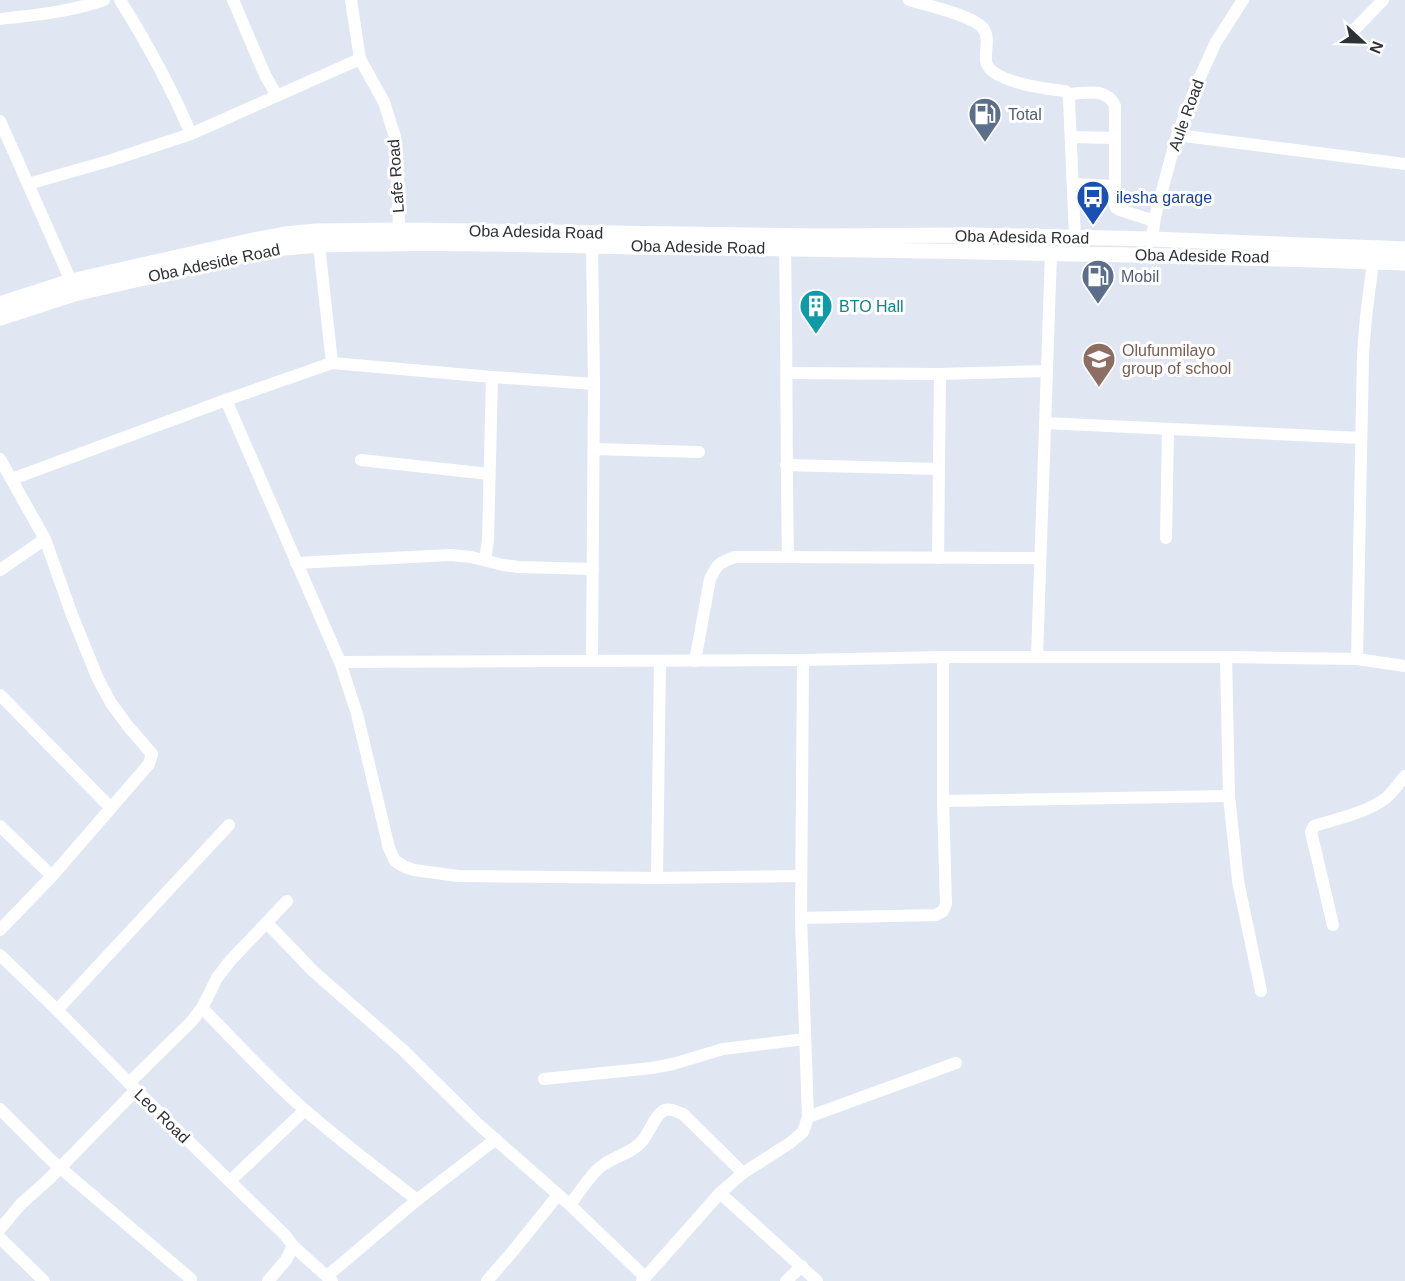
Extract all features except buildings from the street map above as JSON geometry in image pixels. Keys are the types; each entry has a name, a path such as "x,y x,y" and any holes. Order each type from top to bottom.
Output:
{"main road":[{"name":"Oba Adesida Road","path":"0,304 72,288 253,240 316,231 399,230 567,239 818,243 966,235 1152,239 1405,249"},
{"name":"Oba Adeside Road","path":"0,318 72,288 285,247 319,245 567,239 592,246 785,248 818,243 1051,253 1405,263"}],"street":[{"path":"0,19 50,14 104,0"},
{"path":"120,0 161,69 191,134"},
{"path":"233,0 265,75 278,96"},
{"path":"28,184 191,134 360,59 351,0"},
{"path":"909,0 951,12 978,23 986,34 987,66 1004,77 1031,86 1065,91 1068,94 1101,93 1108,95 1115,106 1116,208 1154,221"},
{"name":"Aule Road","path":"1152,239 1154,221 1177,135 1216,42 1243,0"},
{"path":"1354,30 1383,0"},
{"name":"Lafe Road","path":"360,59 384,102 395,137 399,230"},
{"path":"1068,94 1076,238"},
{"path":"0,121 72,288"},
{"path":"1177,135 1405,164"},
{"path":"1071,137 1115,138"},
{"path":"1073,184 1115,186"},
{"path":"319,245 332,363"},
{"path":"592,246 594,384 592,661"},
{"path":"785,248 788,557"},
{"path":"1037,657 1051,253"},
{"path":"1357,659 1365,336 1373,262"},
{"path":"12,479 332,363 594,384"},
{"path":"787,373 940,374 1046,371"},
{"path":"938,558 940,374"},
{"path":"485,560 488,540 492,377"},
{"path":"226,400 340,662 357,714 389,848 395,861 414,870 458,876 657,878 801,876"},
{"path":"1045,423 1361,438"},
{"path":"1166,538 1168,429"},
{"path":"594,449 699,452"},
{"path":"0,459 45,539 98,679 111,703 152,754 149,764 52,876 0,930"},
{"path":"361,460 489,474"},
{"path":"786,465 939,469"},
{"path":"0,570 45,539"},
{"path":"296,564 429,555 460,556 518,567 593,569"},
{"path":"695,661 710,579 716,566 722,561 735,557 1040,558"},
{"path":"801,918 936,915 943,911 946,904 943,657"},
{"path":"340,662 1226,657 1357,659 1405,666"},
{"path":"1226,657 1229,796 1238,881 1261,991"},
{"path":"267,923 313,971 387,1036 478,1124 570,1205 644,1279 720,1193 743,1173 790,1143 803,1132 806,1126 808,1117 801,918 803,660"},
{"path":"657,878 660,661"},
{"path":"0,695 111,808"},
{"path":"1334,924 1311,832 1312,828 1378,803 1388,796 1405,776"},
{"path":"943,801 1229,796"},
{"path":"57,1010 229,825"},
{"path":"0,826 52,876"},
{"path":"0,1229 21,1204 60,1167 192,1022 224,970 287,901"},
{"name":"Leo Road","path":"0,956 286,1236 293,1246 330,1278"},
{"path":"202,1008 305,1110 417,1200"},
{"path":"544,1079 652,1068 723,1049 805,1039"},
{"path":"808,1117 956,1063"},
{"path":"0,1109 60,1167 191,1279"},
{"path":"570,1205 597,1169 635,1148 643,1141 659,1114 666,1109 682,1114 743,1173"},
{"path":"230,1181 305,1110"},
{"path":"330,1278 417,1200 496,1139"},
{"path":"720,1193 817,1281"},
{"path":"487,1281 558,1194"},
{"path":"0,1238 44,1281"},
{"path":"268,1281 286,1260 293,1246"},
{"path":"786,1281 802,1266"}],"place":[{"name":"Total","path":"985,143"},
{"name":"ilesha garage","path":"1093,226"},
{"name":"Mobil","path":"1098,305"},
{"name":"BTO Hall","path":"816,335"},
{"name":"Olufunmilayo group of school","path":"1099,388"}]}
